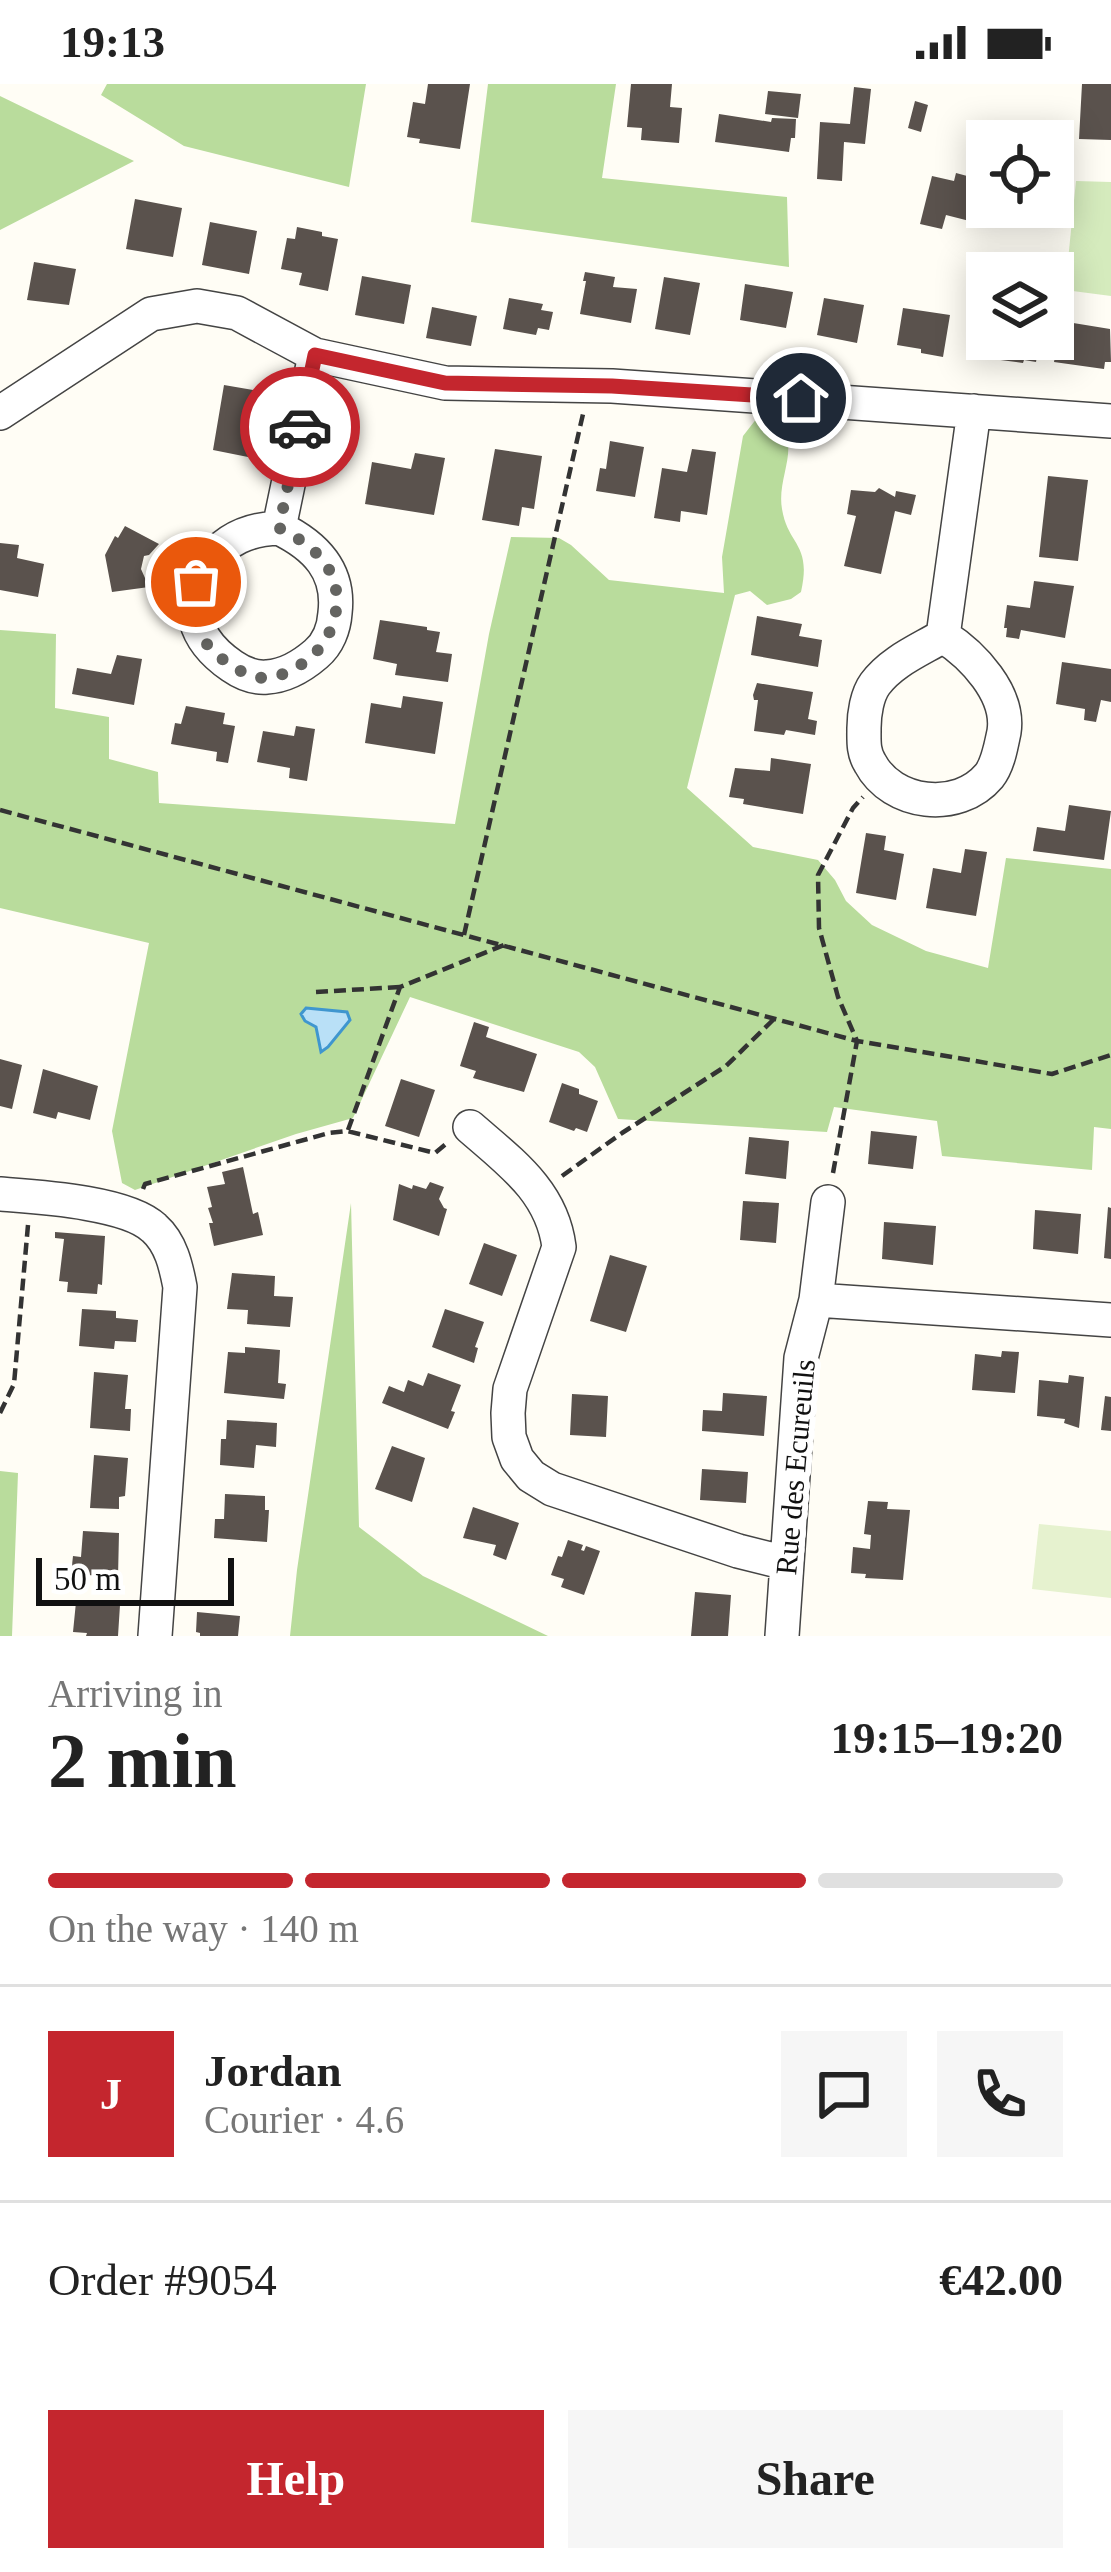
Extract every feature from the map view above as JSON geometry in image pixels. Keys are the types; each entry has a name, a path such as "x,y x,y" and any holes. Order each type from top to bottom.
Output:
{"street":[{"path":"0,412 151,314 197,306 237,313 315,355 445,383 589,386 1111,421"},
{"path":"279,528 315,355"},
{"path":"943,636 974,411"},
{"path":"279,528 326,564 337,595 334,626 321,650 291,671 264,678 242,673 215,654 197,629 196,582 214,555 239,535 279,528"},
{"path":"943,636 968,655 1001,700 1005,725 990,775 951,798 926,800 905,794 872,768 864,750 864,716 874,685 900,660 943,636"},
{"path":"470,1127 528,1178 556,1222 559,1246 510,1389 509,1437 517,1459 552,1490 786,1564"},
{"path":"15,1195 132,1215 155,1228 175,1261 180,1287 155,1636"},
{"name":"Rue des Ecureuils","path":"782,1636 801,1358 816,1300 828,1202"},
{"path":"816,1300 1111,1320"}],"path":[{"path":"464,935 589,386"},
{"path":"828,1202 857,1041 838,998 819,928 818,875 853,808 881,777"},
{"path":"0,810 857,1041 1052,1073 1111,1055"},
{"path":"316,992 400,987 504,945"},
{"path":"347,1131 400,987"},
{"path":"538,1194 726,1066 774,1019"},
{"path":"132,1215 145,1184 329,1133 347,1131 435,1153 470,1127"},
{"path":"0,1413 14,1384 15,1195"}],"green space":[{"path":"107,84 366,84 349,187 184,146 101,95"},
{"path":"488,84 616,84 602,178 787,197 789,267 471,222"},
{"path":"0,96 134,161 0,230"},
{"path":"1076,181 1111,182 1111,296 1074,291 1074,252 1069,252"},
{"path":"773,417 787,438 782,509 804,564 801,592 767,605 750,591 735,595 687,788 753,847 818,860 846,901 872,925 926,951 988,968 1006,858 1111,869 1111,1129 1094,1127 1092,1170 942,1156 937,1121 834,1107 827,1132 618,1119 595,1067 579,1052 410,997 353,1118 135,1190 122,1183 112,1131 149,943 0,908 0,630 56,634 55,708 109,717 109,759 158,772 159,803 455,824 511,537 559,538 609,580 724,593 722,557 743,436 757,418"},
{"path":"351,1203 359,1527 423,1576 548,1636 290,1636"},
{"path":"0,1471 18,1473 12,1636 0,1636"},
{"path":"1039,1524 1111,1531 1111,1598 1032,1589"}],"water":[{"path":"306,1008 347,1012 350,1020 321,1052 316,1027 301,1014"}],"building":[{"path":"428,84 470,84 460,149 407,137 413,102 425,104"},
{"path":"631,84 672,84 670,107 682,108 679,143 641,140 642,128 627,127"},
{"path":"1082,84 1111,84 1111,140 1079,139"},
{"path":"854,87 871,89 865,144 844,142 842,181 817,179 820,122 850,124"},
{"path":"768,91 801,94 798,118 765,114"},
{"path":"915,101 928,105 921,132 908,128"},
{"path":"719,114 771,122 772,118 796,119 795,138 791,138 789,152 715,142"},
{"path":"956,173 966,176 966,220 946,215 942,229 920,224 932,176 954,181"},
{"path":"135,199 182,208 173,257 126,249"},
{"path":"210,222 257,231 249,274 202,265"},
{"path":"297,227 338,239 328,291 299,285 302,273 281,269 287,238 295,239"},
{"path":"34,262 76,269 69,305 27,300"},
{"path":"585,272 615,277 613,287 637,289 631,323 580,314"},
{"path":"362,276 411,285 404,324 355,315"},
{"path":"664,277 700,283 690,335 655,329"},
{"path":"745,284 793,292 786,328 740,320"},
{"path":"509,298 543,304 541,310 553,312 549,330 538,328 536,335 503,329"},
{"path":"824,298 864,305 857,343 817,335"},
{"path":"432,307 477,316 471,346 426,338"},
{"path":"903,308 950,315 943,357 897,345"},
{"path":"1074,323 1110,329 1111,362 1105,362 1104,369 1054,362 1074,360"},
{"path":"224,385 259,391 248,457 213,450"},
{"path":"610,441 644,447 635,497 596,491 600,468 606,469"},
{"path":"495,449 542,456 534,509 522,507 519,526 482,520"},
{"path":"692,449 716,452 707,515 681,511 680,522 654,518 662,468 687,472"},
{"path":"415,453 445,458 434,515 365,504 372,462 411,469"},
{"path":"1048,476 1088,480 1078,561 1039,557"},
{"path":"879,488 895,497 896,491 916,495 911,515 895,511 881,574 844,566 856,516 847,514 851,490 875,492"},
{"path":"125,526 159,544 144,556 141,569 149,587 112,592 105,555"},
{"path":"0,543 19,545 17,558 44,564 38,597 0,590"},
{"path":"1034,581 1074,586 1065,638 1021,630 1019,639 1006,637 1007,605 1030,608"},
{"path":"757,616 802,624 799,636 822,640 818,667 751,655"},
{"path":"380,620 440,632 436,652 452,654 448,682 395,675 397,664 373,659"},
{"path":"117,655 142,659 134,705 72,694 77,668 111,674"},
{"path":"1062,662 1111,669 1111,702 1101,700 1096,722 1084,720 1085,709 1056,704"},
{"path":"757,683 813,692 808,719 817,721 815,735 754,731"},
{"path":"403,696 443,702 435,754 365,743 371,703 401,708"},
{"path":"186,706 225,713 223,724 235,726 228,763 216,761 217,752 171,744 175,723 181,724"},
{"path":"296,726 315,729 307,781 289,778 290,768 257,762 263,731 294,736"},
{"path":"771,758 811,764 803,814 743,804 744,799 729,797 735,768 770,771"},
{"path":"1069,805 1111,811 1104,860 1033,851 1037,827 1065,831"},
{"path":"866,833 886,836 884,850 904,854 896,900 856,893"},
{"path":"965,849 987,852 976,916 926,908 933,868 961,873"},
{"path":"474,1022 489,1027 486,1037 537,1054 524,1092 473,1078 476,1071 460,1066"},
{"path":"0,1059 22,1065 12,1109 0,1106"},
{"path":"43,1069 98,1086 90,1120 58,1112 56,1119 33,1113"},
{"path":"401,1079 435,1090 419,1137 385,1126"},
{"path":"562,1083 598,1101 587,1132 549,1122"},
{"path":"871,1131 917,1136 913,1169 868,1164"},
{"path":"749,1137 789,1141 786,1179 745,1174"},
{"path":"243,1167 253,1214 258,1212 263,1235 214,1246 207,1187 225,1184 222,1172"},
{"path":"430,1182 444,1187 439,1199 447,1209 439,1236 393,1220 399,1184 426,1189"},
{"path":"743,1201 779,1203 776,1243 740,1240"},
{"path":"1111,1208 1111,1259 1104,1258"},
{"path":"1035,1210 1081,1214 1078,1254 1033,1249"},
{"path":"884,1222 936,1226 933,1265 882,1259"},
{"path":"55,1232 105,1236 102,1285 98,1284 97,1294 67,1292 68,1282 59,1281 64,1239 55,1238"},
{"path":"484,1243 517,1255 502,1296 469,1284"},
{"path":"610,1255 647,1266 626,1332 590,1321"},
{"path":"232,1273 275,1276 274,1296 293,1297 290,1327 247,1324 248,1310 227,1309"},
{"path":"82,1309 116,1311 116,1318 138,1320 136,1342 115,1341 114,1349 79,1346"},
{"path":"445,1309 484,1322 474,1363 432,1347"},
{"path":"245,1347 280,1350 278,1383 286,1384 284,1399 224,1393 228,1352 245,1353"},
{"path":"1002,1351 1019,1352 1015,1393 972,1390 975,1354 1001,1357"},
{"path":"94,1372 128,1375 125,1409 131,1409 130,1431 90,1428"},
{"path":"428,1373 461,1385 448,1429 382,1403 389,1386 404,1392 408,1380 423,1386"},
{"path":"1069,1375 1084,1377 1079,1428 1064,1423 1065,1419 1037,1416 1039,1380 1068,1383"},
{"path":"723,1393 767,1396 764,1436 702,1431 703,1410 722,1411"},
{"path":"572,1394 608,1396 606,1437 570,1435"},
{"path":"1105,1396 1111,1397 1111,1431 1101,1430"},
{"path":"227,1420 277,1423 276,1447 256,1445 254,1468 220,1465"},
{"path":"392,1446 425,1458 412,1502 375,1489"},
{"path":"94,1455 128,1458 125,1496 119,1497 119,1509 90,1508"},
{"path":"702,1469 748,1472 746,1503 700,1500"},
{"path":"225,1494 265,1496 267,1542 214,1538 215,1519 224,1519"},
{"path":"868,1501 888,1502 887,1509 910,1510 903,1580 851,1573 853,1547 870,1549 871,1535 864,1534"},
{"path":"473,1507 519,1523 506,1560 493,1555 496,1545 463,1538"},
{"path":"83,1531 119,1533 118,1577 71,1574 73,1556 81,1557"},
{"path":"568,1540 583,1545 581,1550 586,1546 600,1551 584,1595 561,1587 564,1579 551,1575"},
{"path":"695,1592 731,1595 728,1636 691,1636"},
{"path":"76,1602 120,1605 118,1636 73,1632"},
{"path":"197,1612 240,1616 238,1636 200,1636"}],"way so far":[{"path":"196,582 197,629 215,654 242,673 264,678 291,671 321,650 334,626 337,595 326,564 279,528 300,427"}],"route":[{"path":"300,427 315,355 445,383 612,386 801,398"}]}
